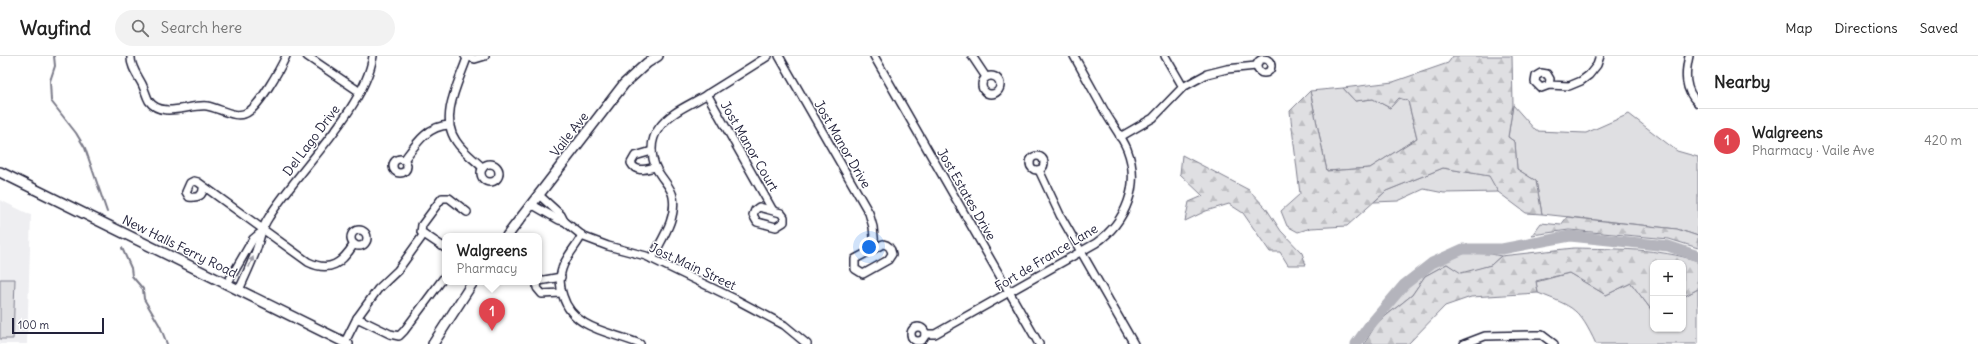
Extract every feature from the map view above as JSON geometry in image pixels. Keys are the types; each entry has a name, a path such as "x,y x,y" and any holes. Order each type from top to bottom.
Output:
{"main road":[{"name":"Vaile Ave","path":"509,233 624,84 647,63 658,56"},
{"name":"New Halls Ferry Road","path":"0,172 346,343"},
{"path":"432,343 471,285"}],"street":[{"path":"131,56 133,67 154,107 161,110 169,110 197,105 209,106 240,115 249,112 254,106 276,75 286,56"},
{"path":"307,56 360,92"},
{"name":"Del Lago Drive","path":"227,284 253,240 261,231 277,205 351,108 369,75 373,56"},
{"path":"483,168 455,140 449,125 451,108 466,57 475,59 485,56"},
{"path":"652,259 672,218 673,207 673,196 655,167 652,151 653,139 658,129 665,120 768,56"},
{"name":"Jost Manor Drive","path":"779,56 869,213 873,227 875,247"},
{"name":"Jost Estates Drive","path":"874,56 1039,344"},
{"path":"972,56 986,77"},
{"name":"Fort de France Lane","path":"925,334 935,334 1104,237 1126,210 1130,197 1132,173 1127,150 1074,56"},
{"path":"1165,56 1182,87"},
{"path":"1549,85 1569,86 1581,81 1589,75 1597,65 1600,56"},
{"path":"1689,56 1686,75 1690,92 1696,101"},
{"path":"1120,137 1153,118 1182,87 1216,70 1256,66"},
{"name":"Jost Manor Court","path":"707,94 772,209"},
{"path":"404,160 424,135 441,125 449,125"},
{"path":"652,151 635,156 631,163 634,168 640,170 655,167"},
{"path":"1039,170 1060,215 1134,344"},
{"path":"203,186 261,231 308,262 317,266 325,267 339,262 345,257 354,244"},
{"name":"Jost Main Street","path":"538,195 561,215 564,221 582,235 603,244 652,259 763,313 786,326 807,344"},
{"path":"442,246 421,232 422,224 442,198 448,198 467,212"},
{"name":"Jost Main Street","path":"531,204 558,220 564,221"},
{"name":"Del Lago Drive","path":"239,290 256,251 261,231"},
{"path":"346,343 357,318 378,289 398,270 424,234"},
{"path":"582,235 564,263 561,277 561,293 570,312 586,325 640,344"},
{"path":"883,244 888,245 892,254 888,260 868,272 859,273 854,265 855,259 875,247 883,244"},
{"path":"542,280 561,277"},
{"path":"357,318 390,334 399,336 404,332 442,280"},
{"path":"538,285 537,288 542,294 561,293"},
{"path":"1464,344 1485,336 1535,335 1542,335 1554,344"}],"shaded area":[{"path":"0,200 31,215 27,344 0,344"}],"green space":[{"path":"1453,56 1512,56 1513,105 1508,137 1515,142 1517,169 1536,181 1542,214 1526,213 1498,192 1489,176 1443,168 1386,191 1347,226 1311,228 1298,232 1287,226 1281,211 1300,194 1290,111 1310,91 1327,171 1370,168 1417,138 1408,101 1399,98 1390,108 1373,99 1355,101 1343,88 1393,82 1448,63"},
{"path":"1343,88 1355,101 1373,99 1390,108 1399,98 1408,101 1417,138 1370,168 1327,171 1310,91"},
{"path":"1513,105 1536,131 1586,133 1629,114 1677,151 1698,157 1698,236 1677,229 1542,214 1536,181 1517,169 1515,142 1508,137"},
{"path":"1182,155 1249,190 1266,208 1281,231 1302,253 1306,265 1288,265 1280,252 1270,252 1243,213 1229,204 1206,211 1185,221 1189,202 1203,196 1180,174"},
{"path":"1443,168 1490,176 1498,192 1444,193 1424,189 1398,201 1374,202 1386,191"},
{"path":"1567,217 1677,229 1698,236 1698,248 1669,239 1569,230 1532,235 1541,223 1561,225"},
{"path":"1574,248 1652,251 1698,261 1698,289 1686,295 1686,260 1650,260 1650,308 1631,283 1606,295 1569,273 1536,281 1538,293 1471,297 1445,306 1408,344 1364,344 1377,323 1412,295 1425,276 1447,264 1461,273 1491,265 1501,256"},
{"path":"1467,253 1501,256 1491,265 1461,274 1447,264 1425,276 1412,295 1377,323 1405,289 1421,273 1443,260"},
{"path":"1569,273 1606,295 1631,283 1650,308 1650,332 1686,332 1686,295 1698,289 1698,344 1596,344 1580,316 1568,306 1538,293 1536,282"},
{"path":"0,279 15,279 13,339 0,339"}],"waterway":[{"path":"54,56 55,66 50,81 51,101 76,133 85,148 107,212"},
{"path":"1356,344 1369,326 1404,285 1432,263 1463,249 1502,249 1570,236 1668,246 1698,256"},
{"path":"122,248 131,268 132,276 143,289 144,299 160,326 167,344"}],"place":[{"name":"Walgreens","path":"492,331"}]}
